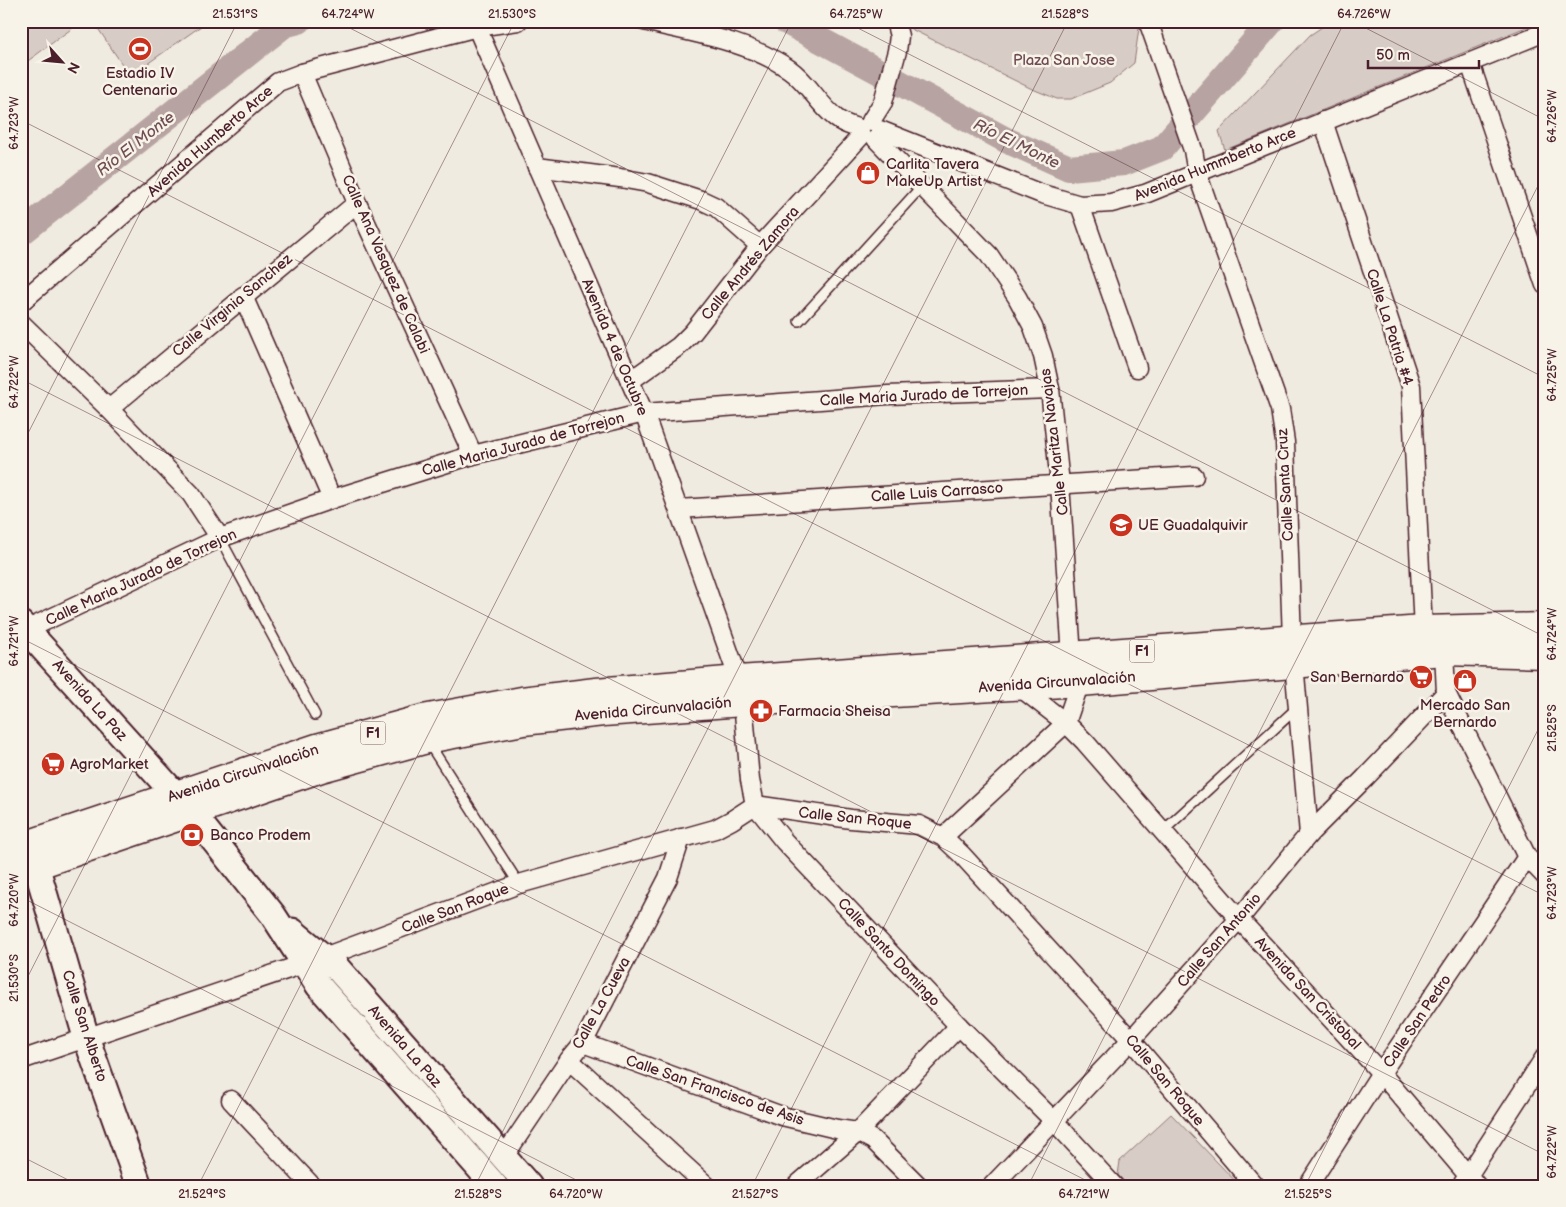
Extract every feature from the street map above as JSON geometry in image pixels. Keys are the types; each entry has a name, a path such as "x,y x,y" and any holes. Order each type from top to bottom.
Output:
{"highway":[{"name":"Avenida Circunvalación","path":"26,861 184,804 317,748 423,719 522,701 596,692 741,691 1080,682 1424,630 1545,627"},
{"name":"Avenida Circunvalación","path":"184,804 427,739 523,721 603,712 741,691 1072,656 1293,651 1545,654"}],"street":[{"name":"Avenida Humberto Arce","path":"21,302 278,82 302,72 475,24 518,21"},
{"path":"644,21 741,45 772,58 807,85 816,98 836,119 844,124 870,131"},
{"name":"Calle Andrés Zamora","path":"630,381 678,346 693,332 760,246 870,131 883,102 897,51 899,36 895,21"},
{"name":"Calle Santa Cruz","path":"1148,21 1193,150 1197,173 1280,409 1285,442 1293,651 1309,834"},
{"name":"Avenida 4 de Octubre","path":"475,24 644,413 741,691"},
{"name":"Avenida Hummberto Arce","path":"870,131 1039,193 1080,205 1111,203 1145,194 1545,32"},
{"path":"1470,63 1545,286"},
{"name":"Calle Ana Vasquez de Calabi","path":"302,72 357,203 472,455"},
{"name":"Calle La Patria #4","path":"1323,121 1411,386 1424,630"},
{"name":"Calle Maritza Navajas","path":"870,131 989,255 1034,327 1043,356 1050,390 1060,484 1072,656"},
{"path":"538,167 648,183 701,200 716,207 760,246"},
{"name":"Calle Virginia Sanchez","path":"109,408 357,203"},
{"path":"1080,205 1137,368"},
{"path":"243,296 332,499"},
{"path":"21,323 109,408 191,494 220,538"},
{"name":"Calle Maria Jurado de Torrejon","path":"24,627 220,538 332,499 472,455 644,413 888,395 1050,390"},
{"name":"Calle Luis Carrasco","path":"679,509 1194,476"},
{"name":"Avenida La Paz","path":"24,627 184,804 273,915 314,960 338,969 529,1186"},
{"path":"1444,652 1446,693 1527,857 1545,876"},
{"path":"943,837 1066,722 1080,682"},
{"name":"Avenida San Cristobal","path":"1017,685 1066,722 1085,742 1239,919 1381,1073 1469,1182"},
{"name":"Calle Santo Domingo","path":"741,691 750,780 755,805 784,841 959,1026 1054,1121 1114,1186"},
{"name":"Calle San Antonio","path":"992,1186 1131,1040 1239,919 1309,834 1446,693"},
{"name":"Calle San Roque","path":"21,1060 314,960 519,884 714,829 755,805 919,825 943,837 962,855 1131,1040 1255,1186"},
{"name":"Calle La Cueva","path":"503,1158 582,1043 668,878 681,838"},
{"name":"Calle San Pedro","path":"1308,1186 1381,1073 1527,857"},
{"name":"Calle San Alberto","path":"26,861 137,1185"},
{"name":"Avenida La Paz","path":"314,960 319,986 495,1186"},
{"path":"796,1186 858,1132 959,1026"},
{"name":"Calle San Francisco de Asis","path":"582,1043 782,1116 858,1132 873,1140 919,1186"},
{"path":"1469,1182 1545,1057"},
{"path":"569,1060 707,1186"},
{"path":"231,1100 312,1186"}],"lane":[{"path":"799,321 922,186"},
{"path":"220,538 315,715"},
{"path":"1163,831 1298,706"},
{"path":"427,739 519,884"}],"green space":[{"path":"21,21 82,21 21,66"},
{"name":"Estadio IV Centenario","path":"93,21 208,21 130,76"},
{"name":"Plaza San Jose","path":"905,21 1136,21 1139,28 1134,63 1110,83 1071,99 1057,99 1030,88 905,26"},
{"path":"1331,21 1545,22 1531,25 1225,150 1219,131 1310,35"},
{"path":"1171,1114 1240,1186 1129,1186 1118,1175 1120,1161"}],"waterway":[{"name":"Río El Monte","path":"21,233 284,25 299,21"},
{"name":"Río El Monte","path":"785,21 1006,140 1069,168 1124,163 1162,148 1272,21"}],"place":[{"name":"Estadio IV Centenario","path":"140,49"},
{"name":"Carlita Tavera MakeUp Artist","path":"868,173"},
{"name":"UE Guadalquivir","path":"1121,525"},
{"name":"San Bernardo","path":"1421,677"},
{"name":"Mercado San Bernardo","path":"1465,681"},
{"name":"Farmacia Sheisa","path":"761,711"},
{"name":"AgroMarket","path":"53,764"},
{"name":"Banco Prodem","path":"192,835"}]}
